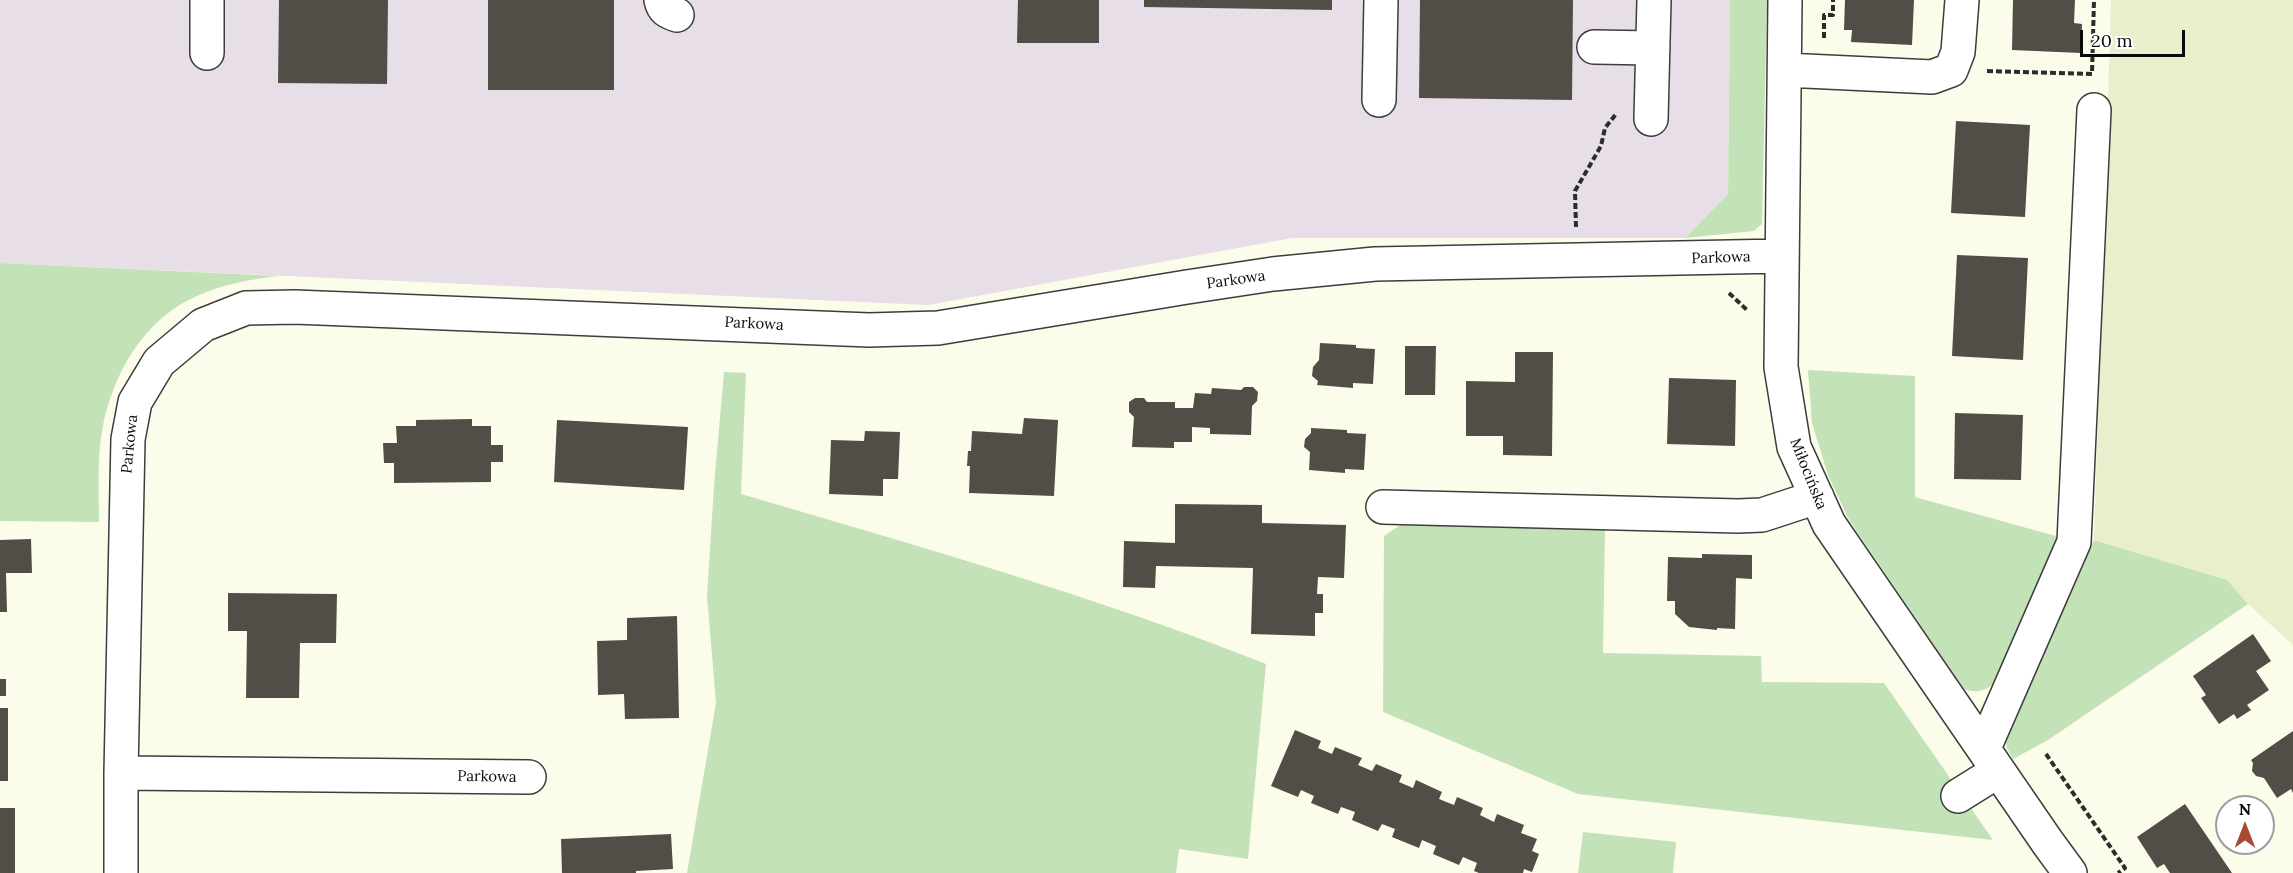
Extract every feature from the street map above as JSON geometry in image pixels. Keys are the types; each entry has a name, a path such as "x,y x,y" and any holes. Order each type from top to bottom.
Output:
{"street":[{"path":"207,0 207,53"},
{"path":"1379,100 1381,0"},
{"path":"1651,119 1654,0"},
{"name":"Miłocińska","path":"1785,0 1781,368 1794,447 1829,524 2070,873"},
{"path":"1785,70 1932,76 1951,70 1958,52 1962,0"},
{"path":"1594,47 1653,48"},
{"path":"1958,796 1991,759 2074,542 2094,110"},
{"name":"Parkowa","path":"121,873 128,439 135,402 159,362 203,325 246,308 295,307 869,330 938,328 1187,286 1273,274 1375,264 1588,262 1781,256"},
{"path":"1383,507 1738,516 1762,515 1817,497"},
{"name":"Parkowa","path":"121,774 529,777"}],"path":[{"path":"1824,43 1824,15 1833,15 1833,0"},
{"path":"1951,70 2092,74 2094,0"},
{"path":"1588,262 1576,230 1575,191 1601,146 1605,128 1613,116 1653,85"},
{"path":"1722,291 1728,292 1743,305 1748,313"},
{"path":"2046,754 2125,868 2118,873"}],"shaded area":[{"path":"0,0 1730,0 1728,194 1685,238 1292,238 928,305 0,263"}],"green space":[{"path":"1730,0 1767,0 1762,224 1754,231 1685,238 1728,194"},
{"path":"2111,0 2293,0 2293,645 2248,604 2227,580 2094,540"},
{"path":"0,263 279,276 238,282 199,295 179,305 147,333 134,350 114,389 102,431 99,465 99,522 0,521"},
{"path":"1808,370 1915,376 1915,497 2063,538 2002,675 1994,684 1981,691 1964,689 1849,520 1828,475 1812,423"},
{"path":"724,372 746,373 741,494 1071,594 1202,639 1266,664 1248,859 1179,849 1176,873 687,873 716,703 707,596"},
{"path":"1408,520 1605,526 1603,653 1761,656 1762,682 1884,683 1993,840 1578,794 1383,712 1384,536"},
{"path":"2094,540 2227,580 2248,604 2048,740 2013,759 2005,739"},
{"path":"1583,832 1676,842 1673,873 1578,873"}],"building":[{"path":"279,0 388,0 387,84 278,83"},
{"path":"488,0 614,0 614,90 488,90"},
{"path":"1018,0 1099,0 1099,43 1017,43"},
{"path":"1144,0 1332,0 1332,10 1144,7"},
{"path":"1420,0 1573,0 1572,100 1419,98"},
{"path":"1845,0 1914,0 1912,45 1851,42 1852,30 1844,30"},
{"path":"2013,0 2075,0 2074,23 2082,24 2081,53 2012,50"},
{"path":"1956,121 2030,125 2025,217 1951,213"},
{"path":"1957,255 2028,258 2023,360 1952,356"},
{"path":"1320,343 1356,345 1356,348 1375,349 1373,384 1353,383 1353,388 1317,385 1318,381 1312,376 1313,367 1319,360"},
{"path":"1405,346 1436,346 1435,395 1405,395"},
{"path":"1515,352 1553,352 1552,456 1503,455 1503,436 1466,436 1466,381 1515,382"},
{"path":"1669,378 1736,380 1735,446 1667,444"},
{"path":"1244,387 1253,387 1258,392 1257,401 1252,406 1251,435 1210,434 1210,428 1192,427 1192,442 1174,442 1174,448 1132,447 1134,417 1129,412 1129,402 1135,398 1144,398 1147,402 1175,402 1175,408 1193,408 1195,393 1211,394 1212,388 1241,390"},
{"path":"1955,413 2023,415 2021,480 1954,479"},
{"path":"1024,418 1058,420 1054,496 969,493 970,466 967,466 968,451 971,451 972,431 1022,434"},
{"path":"472,419 472,426 491,426 491,445 503,445 503,462 491,462 491,482 394,483 394,463 384,463 383,443 397,443 396,426 416,426 416,420"},
{"path":"557,420 688,427 684,490 554,482"},
{"path":"1311,428 1347,430 1347,433 1366,434 1364,470 1345,469 1345,473 1309,470 1310,452 1304,447 1305,439 1311,433"},
{"path":"865,431 900,432 898,479 883,479 883,496 829,494 831,440 864,441"},
{"path":"1175,504 1262,505 1262,523 1346,525 1344,578 1318,577 1317,594 1323,594 1323,613 1315,613 1315,636 1251,634 1253,568 1156,566 1155,588 1123,587 1124,541 1175,543"},
{"path":"31,539 32,573 6,573 7,612 0,612 0,540"},
{"path":"1702,554 1752,555 1752,579 1736,578 1735,629 1689,627 1675,614 1675,601 1667,601 1668,557 1702,558"},
{"path":"228,593 337,594 336,643 300,643 299,698 246,698 247,631 228,631"},
{"path":"677,616 679,718 625,719 624,694 598,695 597,641 627,640 627,618"},
{"path":"2253,634 2271,661 2256,671 2269,690 2247,705 2251,710 2237,719 2234,714 2219,724 2201,698 2206,695 2193,676"},
{"path":"0,679 6,679 6,696 0,696"},
{"path":"0,708 8,708 8,781 0,781"},
{"path":"1295,730 1321,741 1318,748 1332,754 1335,747 1362,758 1358,765 1372,771 1376,764 1402,775 1399,782 1413,788 1416,780 1442,792 1439,799 1454,805 1457,797 1483,808 1480,815 1494,822 1497,814 1524,825 1521,833 1537,839 1532,851 1539,854 1532,872 1524,869 1523,873 1479,873 1474,871 1477,863 1463,857 1459,865 1433,854 1436,846 1422,840 1419,848 1392,837 1395,829 1382,824 1378,831 1352,820 1355,812 1341,807 1338,814 1311,803 1314,796 1301,790 1298,797 1271,786"},
{"path":"2293,731 2293,793 2291,789 2277,798 2264,778 2256,776 2252,771 2251,760"},
{"path":"2185,804 2215,848 2215,855 2220,855 2232,873 2170,873 2164,864 2157,868 2137,837"},
{"path":"0,808 15,808 15,873 0,873"},
{"path":"671,834 673,869 636,871 636,873 562,873 561,839"}]}
